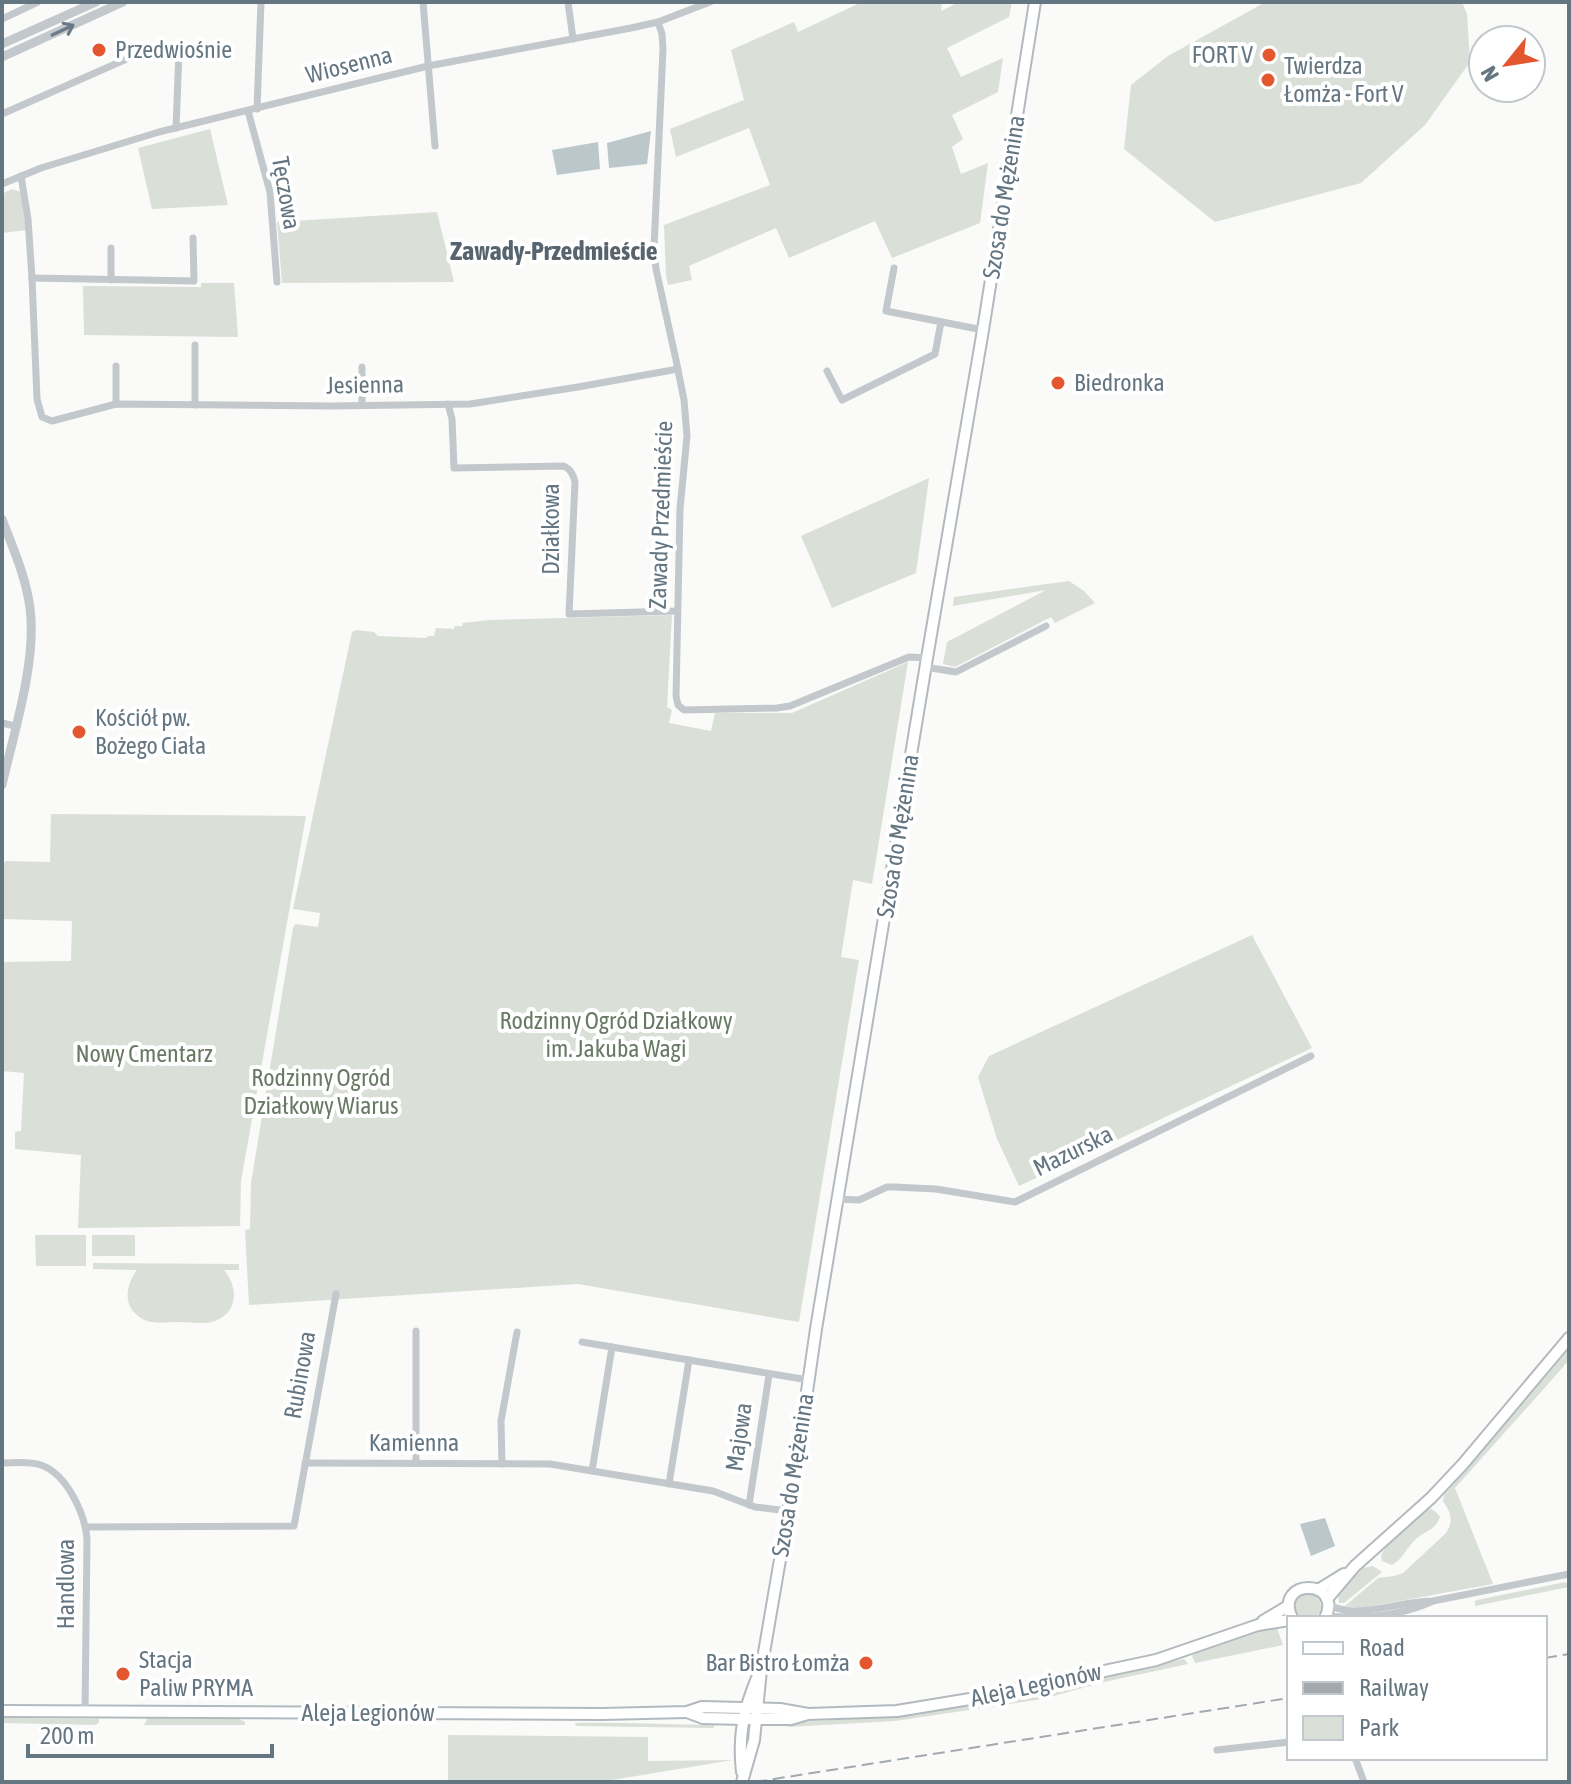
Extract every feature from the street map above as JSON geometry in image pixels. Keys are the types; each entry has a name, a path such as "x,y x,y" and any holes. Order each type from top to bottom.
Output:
{"main road":[{"name":"Szosa do Mężenina","path":"742,1780 740,1753 761,1670 788,1511 1035,2"},
{"path":"1327,1610 1318,1590 1355,1566 1405,1523 1452,1476 1569,1338"},
{"path":"1327,1610 1355,1566"},
{"name":"Aleja Legionów","path":"1258,1625 1288,1606 1296,1591 1307,1587 1318,1590"},
{"path":"1288,1606 1290,1616"},
{"name":"Aleja Legionów","path":"2,1711 601,1714 687,1712 702,1707 751,1714 780,1709 808,1714 897,1711 982,1697 1156,1660 1258,1625 1287,1620"}],"street":[{"path":"2,19 38,2"},
{"path":"2,44 96,2"},
{"path":"2,57 123,2"},
{"name":"Tęczowa","path":"261,2 253,110 270,192 277,282"},
{"path":"423,2 435,146"},
{"path":"568,2 573,39"},
{"name":"Wiosenna","path":"2,184 123,142 176,128 428,66 658,22 710,2"},
{"name":"Zawady Przedmieście","path":"658,22 663,49 654,248 684,400 687,436 680,509 678,705 684,710 790,706 909,657 926,662"},
{"path":"2,114 147,50 179,51 176,128"},
{"path":"21,176 32,278 194,281 193,238"},
{"path":"111,248 111,280"},
{"path":"894,268 886,311 983,330"},
{"name":"Jesienna","path":"32,278 37,399 42,417 52,421 116,404 448,404 492,401 678,369"},
{"path":"827,371 842,400 935,354 941,322"},
{"path":"195,345 195,405"},
{"path":"116,366 116,404"},
{"path":"362,367 362,404"},
{"name":"Działkowa","path":"448,404 452,419 454,468 564,466 573,474 569,614 677,611"},
{"path":"2,519 24,579 31,622 29,659 2,785"},
{"path":"926,662 956,672 1046,626"},
{"path":"2,723 15,726"},
{"name":"Mazurska","path":"838,1199 859,1200 887,1187 894,1187 936,1189 1015,1202 1311,1056"},
{"name":"Rubinowa","path":"305,1463 336,1294"},
{"path":"416,1331 416,1463"},
{"path":"502,1464 501,1421 517,1332"},
{"name":"Majowa","path":"582,1342 808,1380"},
{"path":"592,1471 612,1347"},
{"path":"669,1484 689,1360"},
{"name":"Majowa","path":"749,1505 769,1375"},
{"name":"Handlowa","path":"2,1463 38,1464 53,1472 82,1514 86,1527 85,1712"},
{"path":"86,1527 294,1526 305,1463"},
{"name":"Kamienna","path":"305,1463 550,1464 713,1491 749,1505 788,1511"},
{"path":"1327,1610 1375,1616 1569,1574"},
{"path":"1217,1750 1287,1742"},
{"path":"1356,1760 1364,1782"}],"green space":[{"path":"862,2 942,2 941,11 959,2 1012,2 1009,17 947,48 961,77 1003,58 998,92 952,115 963,139 952,147 961,174 988,163 980,223 892,258 875,221 789,258 776,228 689,266 692,280 668,285 664,225 770,185 749,128 676,157 670,129 744,100 731,50 794,22 798,32"},
{"path":"1462,2 1467,14 1467,66 1425,125 1361,183 1215,222 1124,149 1131,85 1168,56 1262,4"},
{"path":"210,129 228,205 152,209 138,148"},
{"path":"12,189 21,192 26,230 2,233 2,194"},
{"path":"437,212 454,282 282,283 277,222"},
{"path":"201,283 234,283 238,337 84,335 83,286 201,287"},
{"path":"929,478 916,573 832,608 801,536"},
{"path":"1069,581 1095,603 1055,623 1051,617 955,667 943,664 947,642 1046,590 953,606 954,597"},
{"name":"Rodzinny Ogród Działkowy im. Jakuba Wagi","path":"672,615 667,707 672,710 669,723 711,731 715,713 792,713 908,662 872,884 853,880 841,957 859,960 799,1322 578,1284 249,1305 245,1230 250,1229 251,1183 293,928 295,924 318,927 320,913 293,909 352,632 426,638 434,636 436,628 454,629 463,623 489,620"},
{"name":"Nowy Cmentarz","path":"51,814 306,816 241,1181 240,1226 78,1228 81,1155 15,1149 15,1132 21,1131 24,1073 2,1071 2,962 71,961 72,921 2,919 2,865 6,861 50,862"},
{"path":"1252,935 1312,1048 1019,1186 997,1139 978,1077 989,1056"},
{"path":"35,1235 86,1235 86,1266 36,1266"},
{"path":"92,1235 135,1235 135,1256 92,1256"},
{"path":"93,1263 239,1264 239,1270 224,1270 232,1283 234,1298 223,1317 206,1323 158,1323 139,1317 129,1305 128,1291 137,1270 93,1269"},
{"path":"1569,1349 1569,1360 1455,1488 1493,1584 1361,1608 1345,1606 1378,1578 1403,1573 1446,1533 1450,1517 1443,1501 1444,1495"},
{"path":"1431,1509 1440,1517 1436,1525 1415,1540 1396,1563 1392,1565 1382,1561 1381,1555 1386,1547"},
{"path":"1373,1566 1382,1572 1344,1603 1339,1603 1338,1593 1363,1568"},
{"path":"1565,1582 1569,1587 1475,1606 1477,1600"},
{"path":"1303,1594 1313,1594 1320,1601 1320,1611 1316,1616 1300,1616 1296,1611 1296,1601"},
{"path":"1277,1628 1283,1645 1195,1663 1192,1656 1194,1654"},
{"path":"1184,1659 1188,1664 1043,1699 895,1721 788,1727 785,1723 926,1712"},
{"path":"2,1718 99,1719 99,1722 96,1725 2,1723"},
{"path":"148,1718 240,1719 245,1725 144,1725"},
{"path":"575,1723 715,1725 713,1728 576,1726"},
{"path":"448,1735 648,1737 648,1761 733,1760 600,1782 448,1782"}],"shaded area":[{"path":"651,131 647,164 609,168 607,143"},
{"path":"598,142 600,169 557,175 552,150"},
{"path":"1325,1518 1335,1546 1311,1556 1300,1524"}],"railway":[{"path":"1547,1658 1569,1654"},
{"path":"755,1782 1287,1698"}],"place":[{"name":"Przedwiośnie","path":"99,50"},
{"name":"FORT V","path":"1269,55"},
{"name":"Twierdza Łomża - Fort V","path":"1268,80"},
{"name":"Biedronka","path":"1058,383"},
{"name":"Kościół pw. Bożego Ciała","path":"79,732"},
{"name":"Bar Bistro Łomża","path":"866,1663"},
{"name":"Stacja Paliw PRYMA","path":"123,1674"}],"district":[{"name":"Zawady-Przedmieście","path":"554,251"}],"park label":[{"name":"Rodzinny Ogród Działkowy Wiarus","path":"321,1092"}]}
